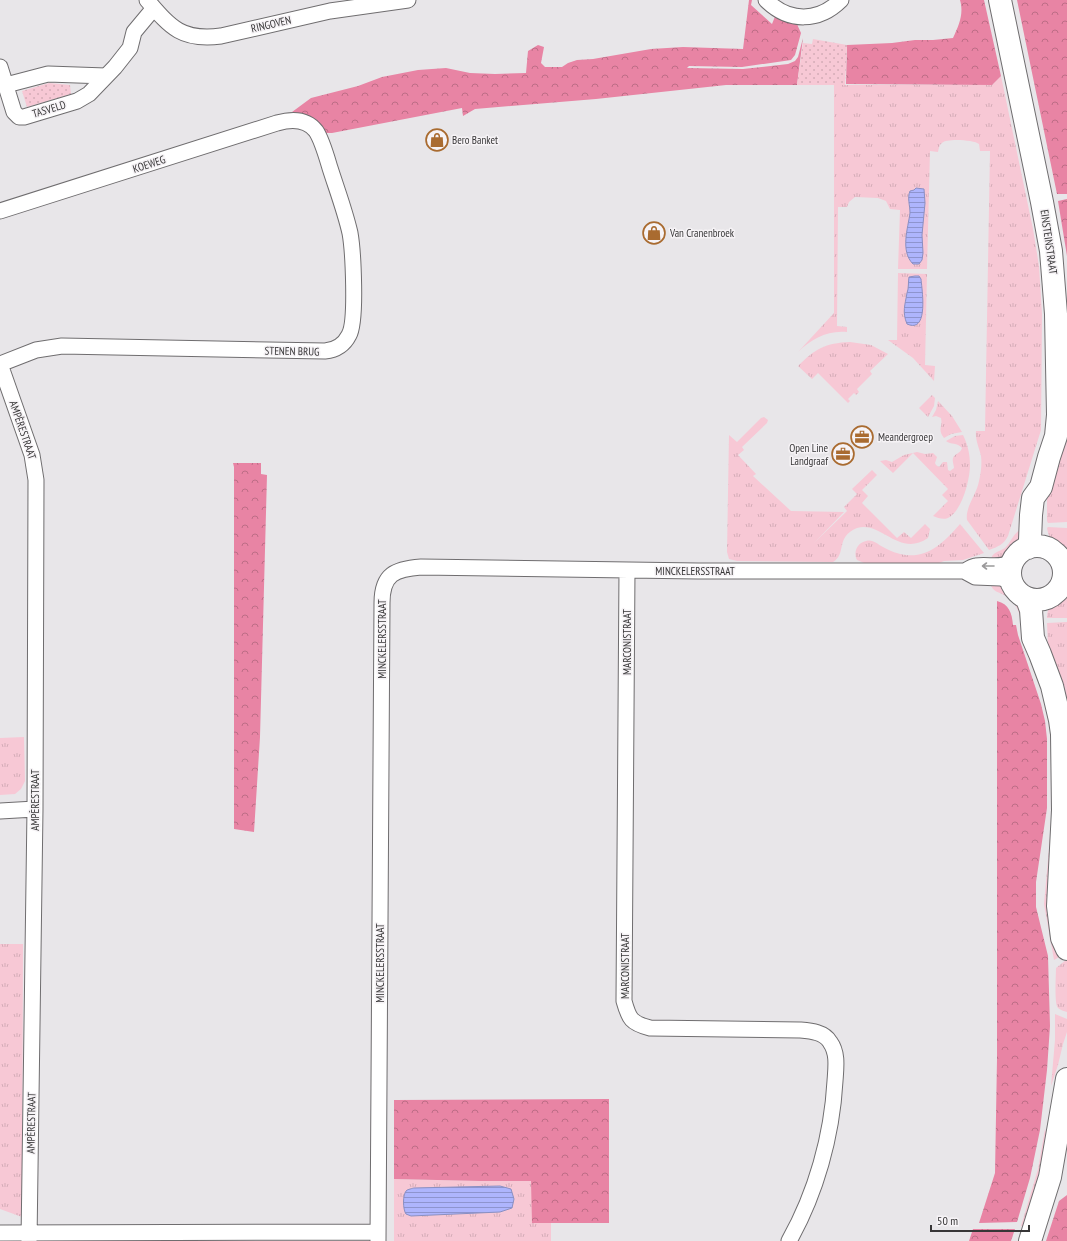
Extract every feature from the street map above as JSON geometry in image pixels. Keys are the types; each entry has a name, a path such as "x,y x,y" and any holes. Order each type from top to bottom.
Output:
{"street":[{"name":"RINGOVEN","path":"151,4 165,21 180,32 196,37 206,38 221,36 330,11 408,0"},
{"path":"766,0 778,10 796,17 805,17 823,13 834,7 841,0"},
{"name":"EINSTEINSTRAAT","path":"1000,0 1042,202 1051,251 1054,283 1058,415 1056,436 1041,487 1033,498 1030,540 1037,548"},
{"name":"TASVELD","path":"0,67 14,112 17,117 22,118 77,101 89,94 115,68 130,48 134,32 151,4"},
{"path":"6,85 48,74 106,76"},
{"name":"KOEWEG","path":"0,211 277,122 290,119 299,120"},
{"name":"STENEN BRUG","path":"0,364 36,350 62,346 325,351 335,350 344,343 350,335 353,322 353,262 350,234 346,216 325,152 316,131 299,120"},
{"name":"AMPÈRESTRAAT","path":"0,364 32,455 36,480 35,809 29,1237"},
{"path":"1037,548 1058,556 1064,568 1064,574 1061,587 1057,592 1036,599 1017,592 1011,572 1018,553 1037,548"},
{"name":"MINCKELERSSTRAAT","path":"378,1237 382,594 385,582 400,570 421,567 964,572 975,566 1008,565 1011,572"},
{"name":"MARCONISTRAAT","path":"627,570 624,1001 631,1020 650,1028 800,1030 814,1031 830,1040 836,1054 836,1063 832,1112 828,1136 813,1189 799,1222 788,1241"},
{"path":"1036,599 1031,610 1033,638 1056,702 1062,734 1062,835 1058,906 1064,926 1062,938 1067,949"},
{"path":"0,810 35,809"},
{"path":"1030,1241 1050,1177 1067,1079"},
{"path":"0,1233 29,1237 378,1237"}],"green space":[{"path":"749,0 752,0 751,5 772,24 776,14 796,22 801,33 795,55 791,60 742,67 689,66 687,68 743,69 788,64 795,61 798,57 803,38 797,85 726,85 596,99 475,109 463,116 462,108 332,133 325,133 302,114 292,112 311,98 358,86 382,77 418,70 446,68 470,73 526,73 528,51 538,45 544,47 541,63 545,67 562,67 577,60 593,59 651,49 683,47 743,49"},
{"path":"960,0 984,0 1001,76 992,85 846,84 847,45 953,38 961,15"},
{"path":"1017,0 1067,0 1067,194 1057,194"},
{"path":"813,39 847,45 845,85 797,85 803,43 812,44"},
{"path":"1001,76 1033,229 1039,266 1042,314 1041,430 1008,536 1000,545 989,550 967,520 967,515 969,505 978,486 981,468 981,456 976,431 985,431 990,151 980,151 979,144 976,143 949,140 942,143 938,152 930,151 927,269 898,269 900,210 890,209 886,201 878,198 855,197 849,202 847,207 838,207 837,326 847,327 847,332 833,332 820,336 808,343 798,352 834,313 834,85 992,85"},
{"path":"49,83 70,85 71,94 27,107 22,91"},
{"path":"1067,199 1067,256 1058,201"},
{"path":"898,273 927,274 925,365 935,366 934,381 913,358 888,340 897,340"},
{"path":"850,342 871,345 888,354 870,371 872,374 857,389 859,392 856,395 854,393 848,399 850,401 848,403 818,373 812,379 798,366 815,351 821,348 834,344"},
{"path":"932,395 935,398 934,406 928,417 919,408"},
{"path":"938,401 952,416 962,432 951,434 944,438 941,432 941,418 936,416 932,417 936,410"},
{"path":"764,417 768,420 767,423 742,447 744,450 738,455 756,474 753,476 791,511 844,512 814,543 847,511 844,507 857,494 852,489 872,470 877,475 862,490 868,496 862,503 897,538 904,532 911,538 925,524 930,529 928,538 918,543 908,544 899,542 874,529 866,527 857,528 846,536 843,541 840,555 833,562 737,561 729,559 727,552 729,435 737,442 761,418"},
{"path":"1067,425 1067,522 1048,523 1047,499 1049,484"},
{"path":"963,435 970,458 969,479 957,509 946,519 933,516 948,501 942,495 948,489 913,453 893,473 880,461 886,460 892,462 904,455 917,452 925,454 933,453 937,457 935,463 936,465 939,467 943,462 947,462 948,470 950,471 954,468 953,458 962,448 946,441 955,436"},
{"path":"233,463 261,463 261,474 267,475 260,737 254,832 234,829"},
{"path":"960,524 984,553 963,560 944,561 939,563 864,563 857,560 855,554 860,544 871,541 895,553 917,555 935,548"},
{"path":"1023,528 1019,546 1003,559 991,561 992,556 1005,548 1015,535"},
{"path":"1047,528 1067,528 1067,565 1063,555 1051,539"},
{"path":"1067,580 1067,618 1047,618 1052,602 1062,590"},
{"path":"991,583 1005,586 1016,597 1019,601 1022,618 1020,617 1013,602 1006,596 994,590"},
{"path":"997,601 1001,602 1007,607 1011,613 1013,625 1016,625 1045,721 1047,739 1047,808 1036,882 1036,907 1048,956 1050,1026 1047,1070 1040,1130 1030,1178 1017,1222 979,1223 995,1173 997,1059"},
{"path":"1067,622 1067,717 1048,647 1047,623"},
{"path":"1021,623 1024,623 1052,720 1063,955 1054,960 1044,904 1052,815 1052,747 1050,725 1044,696 1023,635"},
{"path":"24,737 25,781 21,789 15,794 0,795 0,738"},
{"path":"0,944 23,944 22,1217 0,1209"},
{"path":"1066,960 1067,1012 1058,1008 1056,995 1056,968"},
{"path":"1055,1014 1067,1019 1067,1032 1051,1086 1055,1040"},
{"path":"609,1099 609,1223 532,1223 531,1181 394,1179 394,1100"},
{"path":"1045,1129 1049,1142 1026,1228 1021,1226 1038,1169"},
{"path":"394,1179 532,1181 532,1223 551,1223 551,1241 394,1241","holes":["512,1208 500,1212 411,1216"]},
{"path":"1067,1195 1067,1241 1046,1241 1059,1201"},
{"path":"973,1229 1015,1229 1011,1241 969,1241"}],"water":[{"path":"916,188 924,189 925,203 922,235 922,260 919,264 913,264 907,253 906,239 910,213 909,194 910,191"},
{"path":"919,276 921,279 923,309 919,323 914,325 907,324 904,312 909,277"},
{"path":"500,1186 511,1189 514,1199 512,1208 500,1212 411,1216 406,1214 404,1209 405,1192 413,1188"}],"place":[{"name":"Bero Banket","path":"437,140"},
{"name":"Van Cranenbroek","path":"654,233"},
{"name":"Meandergroep","path":"862,437"},
{"name":"Open Line Landgraaf","path":"843,454"}]}
